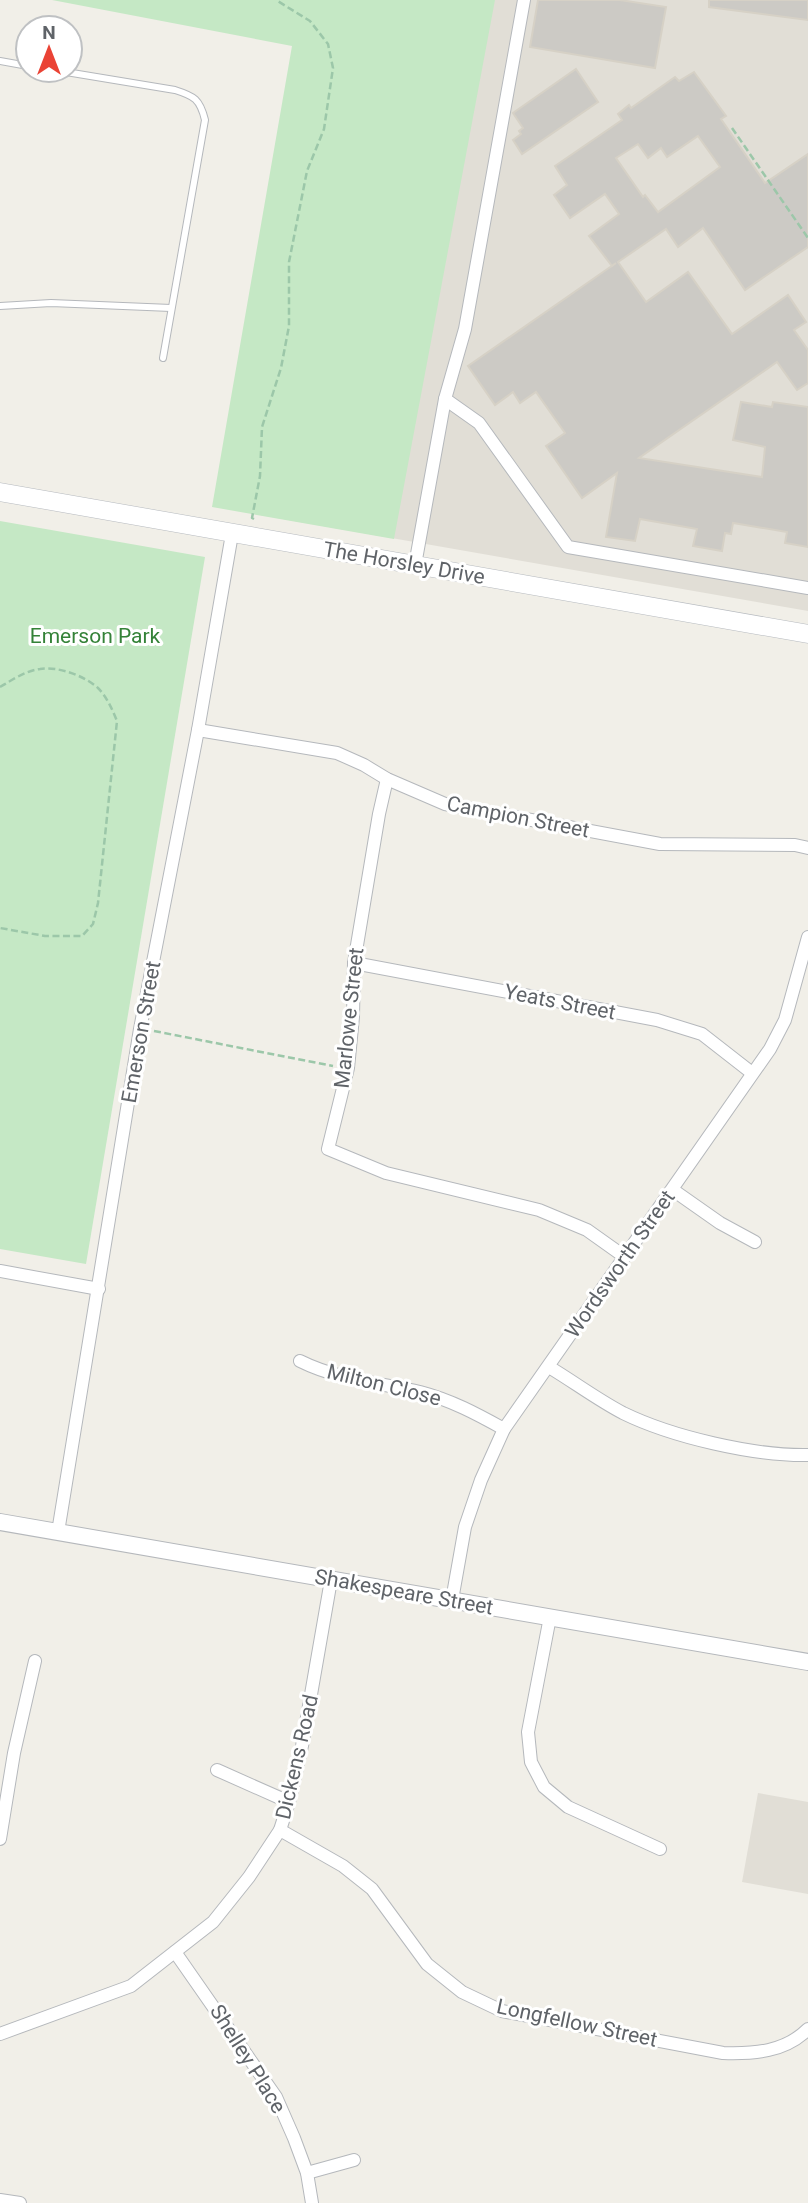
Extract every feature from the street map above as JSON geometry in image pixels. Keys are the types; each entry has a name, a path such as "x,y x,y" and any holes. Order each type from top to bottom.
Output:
{"main road":[{"name":"The Horsley Drive","path":"0,492 808,634"}],"street":[{"path":"415,565 445,399 465,329 524,0"},
{"path":"445,399 479,423 568,547 808,588"},
{"name":"Emerson Street","path":"58,1532 140,1029 198,730 232,534"},
{"name":"Campion Street","path":"198,730 337,753 387,779 445,804 660,844 795,845 808,848"},
{"name":"Marlowe Street","path":"387,779 354,963 348,1068 328,1149 386,1172 539,1210 587,1230 625,1257"},
{"name":"Wordsworth Street","path":"452,1600 465,1527 481,1480 504,1429 770,1049 785,1020 808,937"},
{"name":"Yeats Street","path":"354,963 657,1020 702,1034 752,1073"},
{"path":"673,1189 720,1223 755,1242"},
{"path":"0,1271 99,1289"},
{"name":"Milton Close","path":"300,1361 324,1373 423,1393 456,1403 504,1429"},
{"path":"549,1367 621,1412 663,1430 725,1445 791,1456 808,1455"},
{"name":"Shakespeare Street","path":"0,1522 808,1662"},
{"name":"Dickens Road","path":"1,2029 131,1986 213,1922 249,1877 280,1830 289,1802 302,1746 331,1580"},
{"path":"550,1617 528,1732 531,1762 544,1787 568,1807 660,1849"},
{"path":"0,1839 14,1753 35,1661"},
{"path":"217,1770 289,1802"},
{"name":"Longfellow Street","path":"280,1830 343,1866 373,1889 427,1964 463,1992 502,2011 723,2053 752,2054 806,2037"},
{"name":"Shelley Place","path":"176,1952 276,2097 307,2173 312,2203"},
{"path":"307,2173 354,2160"},
{"path":"0,2200 20,2203"}],"lane":[{"path":"84,75 175,90 192,95 202,106 205,120 163,358"},
{"path":"0,306 51,303 171,308"}],"path":[{"path":"260,520 252,518 260,476 262,427 281,368 289,326 289,262 307,171 324,129 334,68 328,44 310,21 276,0"},
{"path":"732,128 808,238"},
{"path":"0,687 41,668 60,670 97,687 108,700 117,721 98,903 93,924 82,936 45,936 0,928"},
{"path":"140,1029 348,1068"}],"shaded area":[{"path":"350,0 808,0 808,611 260,515"},
{"path":"758,1793 808,1802 808,1894 742,1882"}],"green space":[{"path":"52,0 495,0 394,539 212,507 292,46"},
{"name":"Emerson Park","path":"0,521 205,557 86,1264 0,1249"}],"building":[{"path":"538,0 620,0 666,7 655,68 530,47"},
{"path":"709,0 808,0 808,20 709,7"},
{"path":"576,69 598,102 522,154 513,140 521,134 519,131 523,128 513,113"},
{"path":"694,72 726,116 721,119 765,183 808,154 808,247 745,290 703,228 678,247 666,229 618,262 646,302 688,272 732,334 788,295 806,322 794,330 808,350 808,383 797,390 777,362 639,458 762,477 765,447 733,440 741,402 772,407 773,402 808,407 808,547 785,543 787,532 733,523 731,534 725,533 722,551 693,546 697,529 640,519 635,541 606,537 617,473 582,498 546,446 565,433 536,392 520,403 513,392 495,405 468,366 612,266 589,236 619,214 605,194 570,218 554,195 567,185 555,166 622,120 618,114 629,105 631,108 675,77 679,81","holes":["698,136 720,167 658,212 645,195 643,197 616,158 638,144 648,158 661,148 667,157"]}]}
